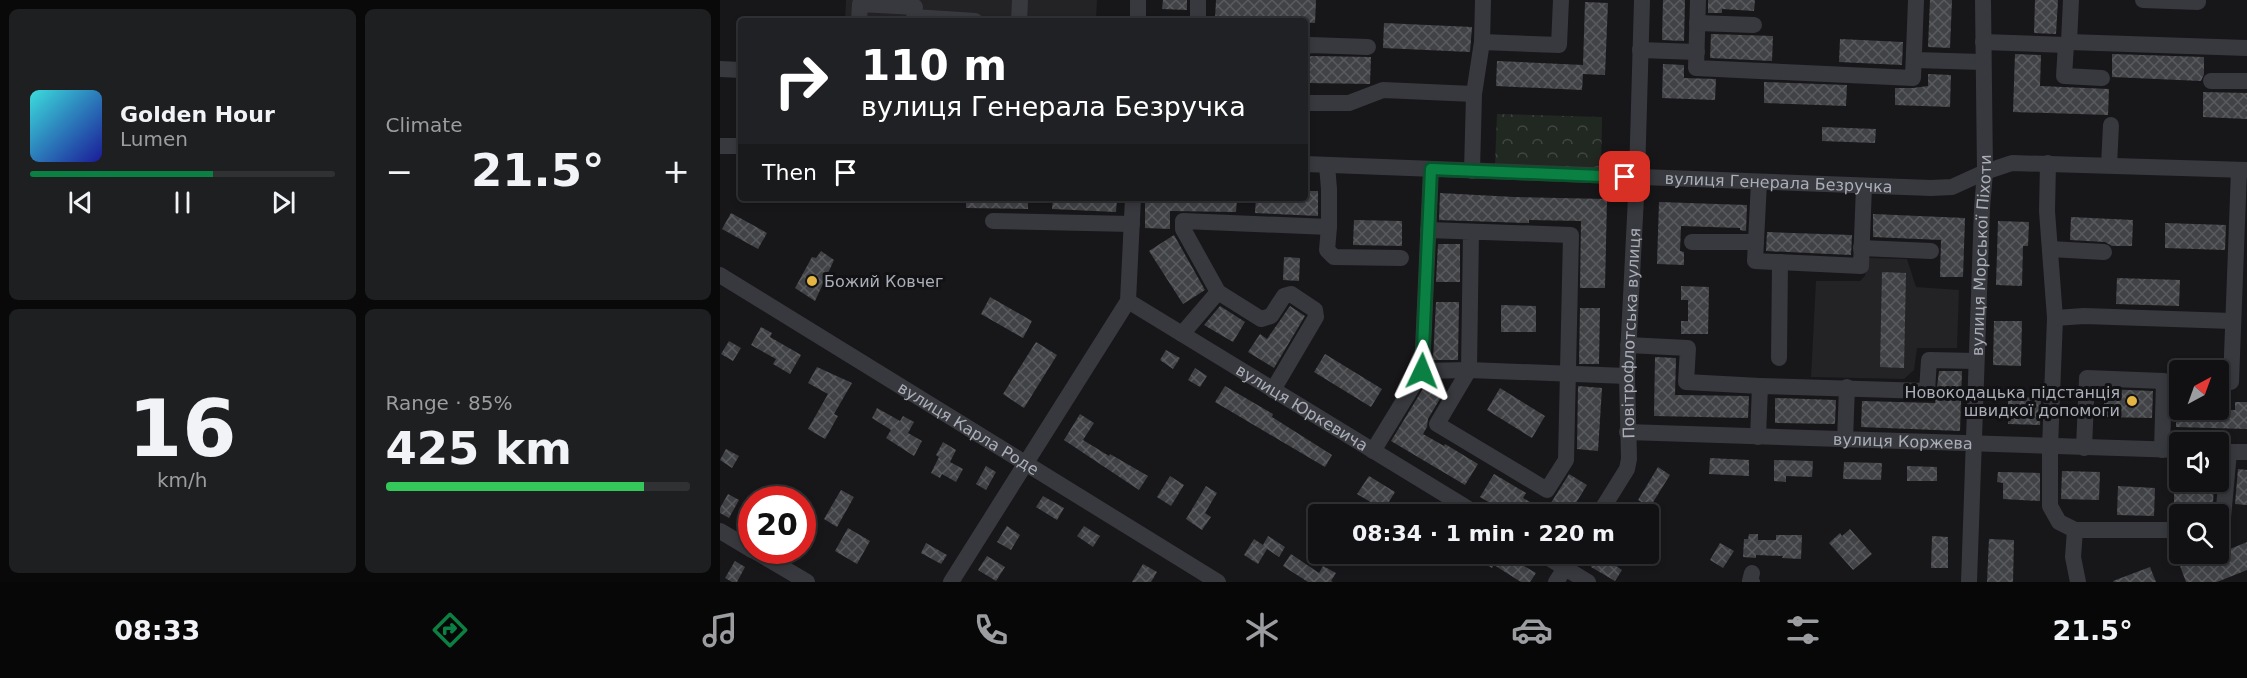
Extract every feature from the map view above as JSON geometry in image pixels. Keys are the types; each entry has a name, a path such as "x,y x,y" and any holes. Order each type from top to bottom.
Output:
{"street":[{"path":"1019,18 1020,0"},
{"path":"1138,0 1138,18"},
{"path":"1198,0 1198,18"},
{"path":"1472,171 1474,94 1482,42 1484,0"},
{"path":"1482,42 1559,45 1561,0"},
{"name":"Повітрофлотська вулиця","path":"1605,504 1627,469 1627,376 1638,177 1642,0"},
{"path":"1698,0 1696,68 1913,78 1916,0"},
{"name":"вулиця Морської Піхоти","path":"1969,582 1972,444 1985,172 1983,0"},
{"path":"2071,0 2064,76 2102,78"},
{"path":"2143,0 2198,3 2198,0"},
{"path":"859,18 860,4 957,18"},
{"path":"1698,22 1754,26"},
{"path":"1983,42 2247,48"},
{"path":"1308,46 1368,47"},
{"path":"1640,50 1697,52"},
{"path":"1915,60 1983,62"},
{"path":"720,69 738,70"},
{"path":"2211,81 2247,81"},
{"path":"1308,103 1349,103 1383,90 1474,94"},
{"path":"2109,165 2110,125"},
{"path":"720,146 738,146"},
{"name":"вулиця Генерала Безручка","path":"1308,164 1864,186 1952,187 2012,163 2243,170"},
{"path":"2048,164 2047,211 2055,318 2050,506 2059,522 2074,530 2169,530"},
{"path":"1327,165 1329,189 1327,250 1334,257 1401,258"},
{"path":"1373,451 1422,371 1431,169"},
{"path":"2231,382 2232,321 2243,170"},
{"path":"1759,182 1755,261 1861,266 1864,186"},
{"path":"951,582 1128,301 1133,201"},
{"path":"993,221 1132,225"},
{"path":"1273,390 1316,317 1315,310 1291,294 1284,296 1271,316 1261,319 1218,292 1183,229 1183,221 1329,227"},
{"path":"1428,230 1571,235 1566,460 1547,490 1437,424 1468,370 1471,232"},
{"path":"1692,242 1756,242"},
{"path":"1861,248 1931,251"},
{"path":"2050,249 2104,252"},
{"path":"1779,358 1780,262"},
{"name":"вулиця Карла Роде","path":"720,275 1218,582"},
{"path":"1182,334 1218,292"},
{"name":"вулиця Юркевича","path":"1128,301 1460,504"},
{"path":"2055,318 2084,316 2232,321"},
{"path":"1628,345 1688,348 1686,382 1760,386 1927,391 1929,360 1976,361"},
{"path":"1422,371 1468,370 1627,376"},
{"path":"2084,447 2087,378 2164,381 2162,450"},
{"path":"1758,437 1760,386"},
{"path":"1845,440 1847,387"},
{"name":"вулиця Коржева","path":"1627,432 2169,450"},
{"path":"2229,452 2247,452"},
{"path":"2074,530 2073,557 2078,582"},
{"path":"720,531 738,542"},
{"path":"776,564 807,582"},
{"path":"1556,582 1567,564"},
{"path":"1572,564 1588,582"}],"shaded area":[{"path":"846,0 1097,0 1096,18 845,18"},
{"path":"1867,258 1907,259 1916,287 1959,290 1957,348 1917,348 1914,370 1904,379 1811,377 1816,281 1860,281 1865,276"}],"green space":[{"path":"1497,114 1602,117 1601,170 1495,166"}],"building":[{"path":"1163,0 1187,0 1187,10 1162,9"},
{"path":"1216,0 1316,0 1315,23 1308,23 1308,18 1215,18"},
{"path":"1663,0 1685,0 1684,41 1662,40"},
{"path":"1708,0 1755,0 1754,11 1722,9 1722,13 1708,13"},
{"path":"1930,0 1952,0 1950,48 1928,47"},
{"path":"2035,0 2058,0 2056,34 2034,33"},
{"path":"1585,2 1608,3 1605,75 1583,74 1582,90 1496,86 1497,61 1583,65"},
{"path":"1384,23 1472,27 1470,52 1383,48"},
{"path":"1711,34 1773,36 1772,61 1710,58"},
{"path":"1840,39 1903,42 1902,65 1839,62"},
{"path":"2015,54 2041,55 2040,86 2109,89 2108,115 2013,112"},
{"path":"2112,54 2204,57 2204,74 2201,81 2112,77"},
{"path":"1308,57 1371,57 1370,84 1308,83"},
{"path":"1663,64 1684,65 1684,78 1716,79 1715,100 1662,98"},
{"path":"1928,74 1951,75 1950,107 1895,105 1895,88 1928,86"},
{"path":"1764,82 1847,85 1846,106 1764,103"},
{"path":"2203,92 2247,93 2247,119 2203,117"},
{"path":"1822,127 1876,129 1875,143 1822,141"},
{"path":"1308,191 1318,191 1318,216 1255,213 1256,201 1308,201"},
{"path":"1440,193 1607,199 1605,288 1580,288 1581,221 1529,220 1529,223 1439,220"},
{"path":"966,201 1028,201 1028,209 966,208"},
{"path":"1053,201 1117,201 1116,212 1052,209"},
{"path":"1145,201 1237,201 1236,212 1170,211 1170,229 1145,228"},
{"path":"1659,202 1747,205 1746,231 1740,228 1681,226 1680,251 1684,252 1684,265 1657,264"},
{"path":"731,213 767,233 758,249 722,229"},
{"path":"1873,214 1965,218 1963,277 1940,277 1941,240 1873,237"},
{"path":"2071,217 2133,220 2132,246 2112,246 2105,242 2070,240"},
{"path":"1354,220 1402,221 1402,246 1353,245"},
{"path":"1998,221 2029,222 2028,246 2023,246 2022,286 1996,285"},
{"path":"2165,223 2226,225 2225,250 2165,248"},
{"path":"1767,232 1852,235 1851,255 1766,251"},
{"path":"1174,235 1205,290 1183,304 1149,251"},
{"path":"1438,244 1460,244 1460,282 1436,282"},
{"name":"Божий Ковчег","path":"821,251 834,260 815,301 795,288 812,257 816,258"},
{"path":"1284,257 1300,258 1299,281 1283,280"},
{"path":"1882,272 1906,273 1904,368 1880,367"},
{"path":"2117,278 2180,280 2179,306 2116,304"},
{"path":"1681,286 1709,287 1708,334 1681,334 1681,321 1688,321 1688,300 1681,300"},
{"path":"990,297 1032,321 1023,338 981,314"},
{"path":"1436,302 1459,302 1458,360 1433,360"},
{"path":"1501,305 1536,306 1536,332 1501,332"},
{"path":"1220,306 1245,322 1233,342 1204,325"},
{"path":"1290,306 1305,316 1274,368 1248,352 1260,334 1267,339"},
{"path":"1580,308 1600,308 1599,364 1579,364"},
{"path":"1994,321 2022,321 2021,366 1993,365"},
{"path":"761,327 772,333 770,337 801,355 790,374 773,364 776,359 751,345"},
{"path":"729,341 741,348 733,361 721,354"},
{"path":"1036,342 1057,355 1024,408 1003,394"},
{"path":"1166,350 1180,358 1173,369 1160,360"},
{"path":"1325,354 1382,389 1371,407 1314,372"},
{"path":"1655,357 1676,358 1675,395 1749,396 1748,418 1654,416"},
{"path":"817,367 852,383 834,414 838,416 825,439 808,429 828,394 808,383"},
{"path":"1195,368 1207,376 1200,387 1188,380"},
{"path":"1939,371 1962,371 1960,431 1861,427 1862,401 1935,403"},
{"path":"1225,386 1273,414 1272,417 1332,455 1325,467 1215,402"},
{"path":"1578,386 1602,388 1598,451 1577,449"},
{"path":"1424,387 1441,397 1428,419 1423,434 1478,464 1465,485 1391,441"},
{"path":"1500,388 1545,416 1532,438 1487,410"},
{"name":"Новокодацька підстанція швидкої допомоги","path":"2104,389 2153,391 2152,418 2104,417"},
{"path":"2008,397 2041,398 2040,425 2008,424"},
{"path":"1775,398 1836,400 1835,424 1775,423"},
{"path":"2235,402 2247,402 2247,429 2176,427 2176,420 2229,420 2229,410 2235,410"},
{"path":"877,408 900,421 903,416 914,422 908,433 922,441 914,456 886,438 891,430 872,418"},
{"path":"1080,414 1094,423 1083,440 1148,476 1139,490 1064,440"},
{"path":"943,442 956,450 950,462 963,469 956,482 942,474 940,478 931,473 939,457 936,455"},
{"path":"726,449 739,456 732,468 720,460"},
{"path":"1710,458 1749,460 1749,476 1709,474"},
{"path":"1774,460 1813,461 1812,477 1786,476 1786,482 1774,481"},
{"path":"1844,462 1882,463 1881,480 1843,479"},
{"path":"986,466 996,472 986,490 976,484"},
{"path":"1907,466 1937,467 1937,481 1907,481"},
{"path":"1658,467 1670,475 1652,504 1645,504 1638,500"},
{"path":"2238,469 2247,470 2247,505 2235,504"},
{"path":"2062,471 2100,472 2099,500 2061,499"},
{"path":"1998,472 2040,473 2040,501 2003,499 2003,483 1997,482"},
{"path":"1494,474 1526,493 1523,498 1534,504 1492,504 1480,497"},
{"path":"1569,474 1587,485 1575,504 1550,504"},
{"path":"1170,476 1184,485 1171,506 1157,497"},
{"path":"1369,476 1395,492 1388,504 1374,504 1357,494"},
{"path":"1206,486 1217,493 1205,513 1211,517 1202,530 1186,519"},
{"path":"2118,486 2155,488 2154,516 2117,515"},
{"path":"841,490 854,497 837,527 824,519"},
{"path":"2174,492 2214,492 2213,504 2174,503"},
{"path":"728,494 738,499 729,518 720,513 720,508"},
{"path":"1043,496 1064,508 1057,520 1036,507"},
{"path":"1007,526 1020,535 1011,550 997,542"},
{"path":"1084,526 1100,536 1093,547 1077,536"},
{"path":"848,528 870,541 857,564 835,551"},
{"path":"1850,529 1872,554 1853,570 1829,543 1840,533 1842,536"},
{"path":"1749,534 1758,534 1758,540 1776,540 1776,535 1802,535 1801,559 1756,555 1756,558 1743,557 1744,539 1748,539"},
{"path":"1268,536 1285,547 1279,557 1267,549 1258,564 1244,555 1254,539 1263,545"},
{"path":"1932,536 1948,537 1948,568 1931,568"},
{"path":"1989,539 2014,540 2013,582 1987,582"},
{"path":"2247,542 2247,570 2217,582 2186,582 2180,566 2229,564 2229,549"},
{"path":"926,543 947,555 941,564 921,553"},
{"path":"1720,543 1734,551 1723,568 1710,560"},
{"path":"1291,554 1319,573 1323,566 1336,573 1331,581 1333,582 1308,582 1283,566"},
{"path":"987,556 1005,567 996,581 978,570"},
{"path":"735,561 745,567 737,582 725,578"},
{"path":"1143,564 1157,572 1151,582 1132,582"},
{"path":"1485,564 1521,564 1536,573 1530,582 1521,582 1494,565 1492,568"},
{"path":"1593,564 1617,564 1616,566 1622,570 1615,581 1591,567"},
{"path":"2150,567 2156,582 2113,581"}],"place":[{"name":"Божий Ковчег","path":"812,281"},
{"name":"Новокодацька підстанція швидкої допомоги","path":"2132,401"}],"route":[{"path":"1422,371 1431,169 1625,177"}]}
